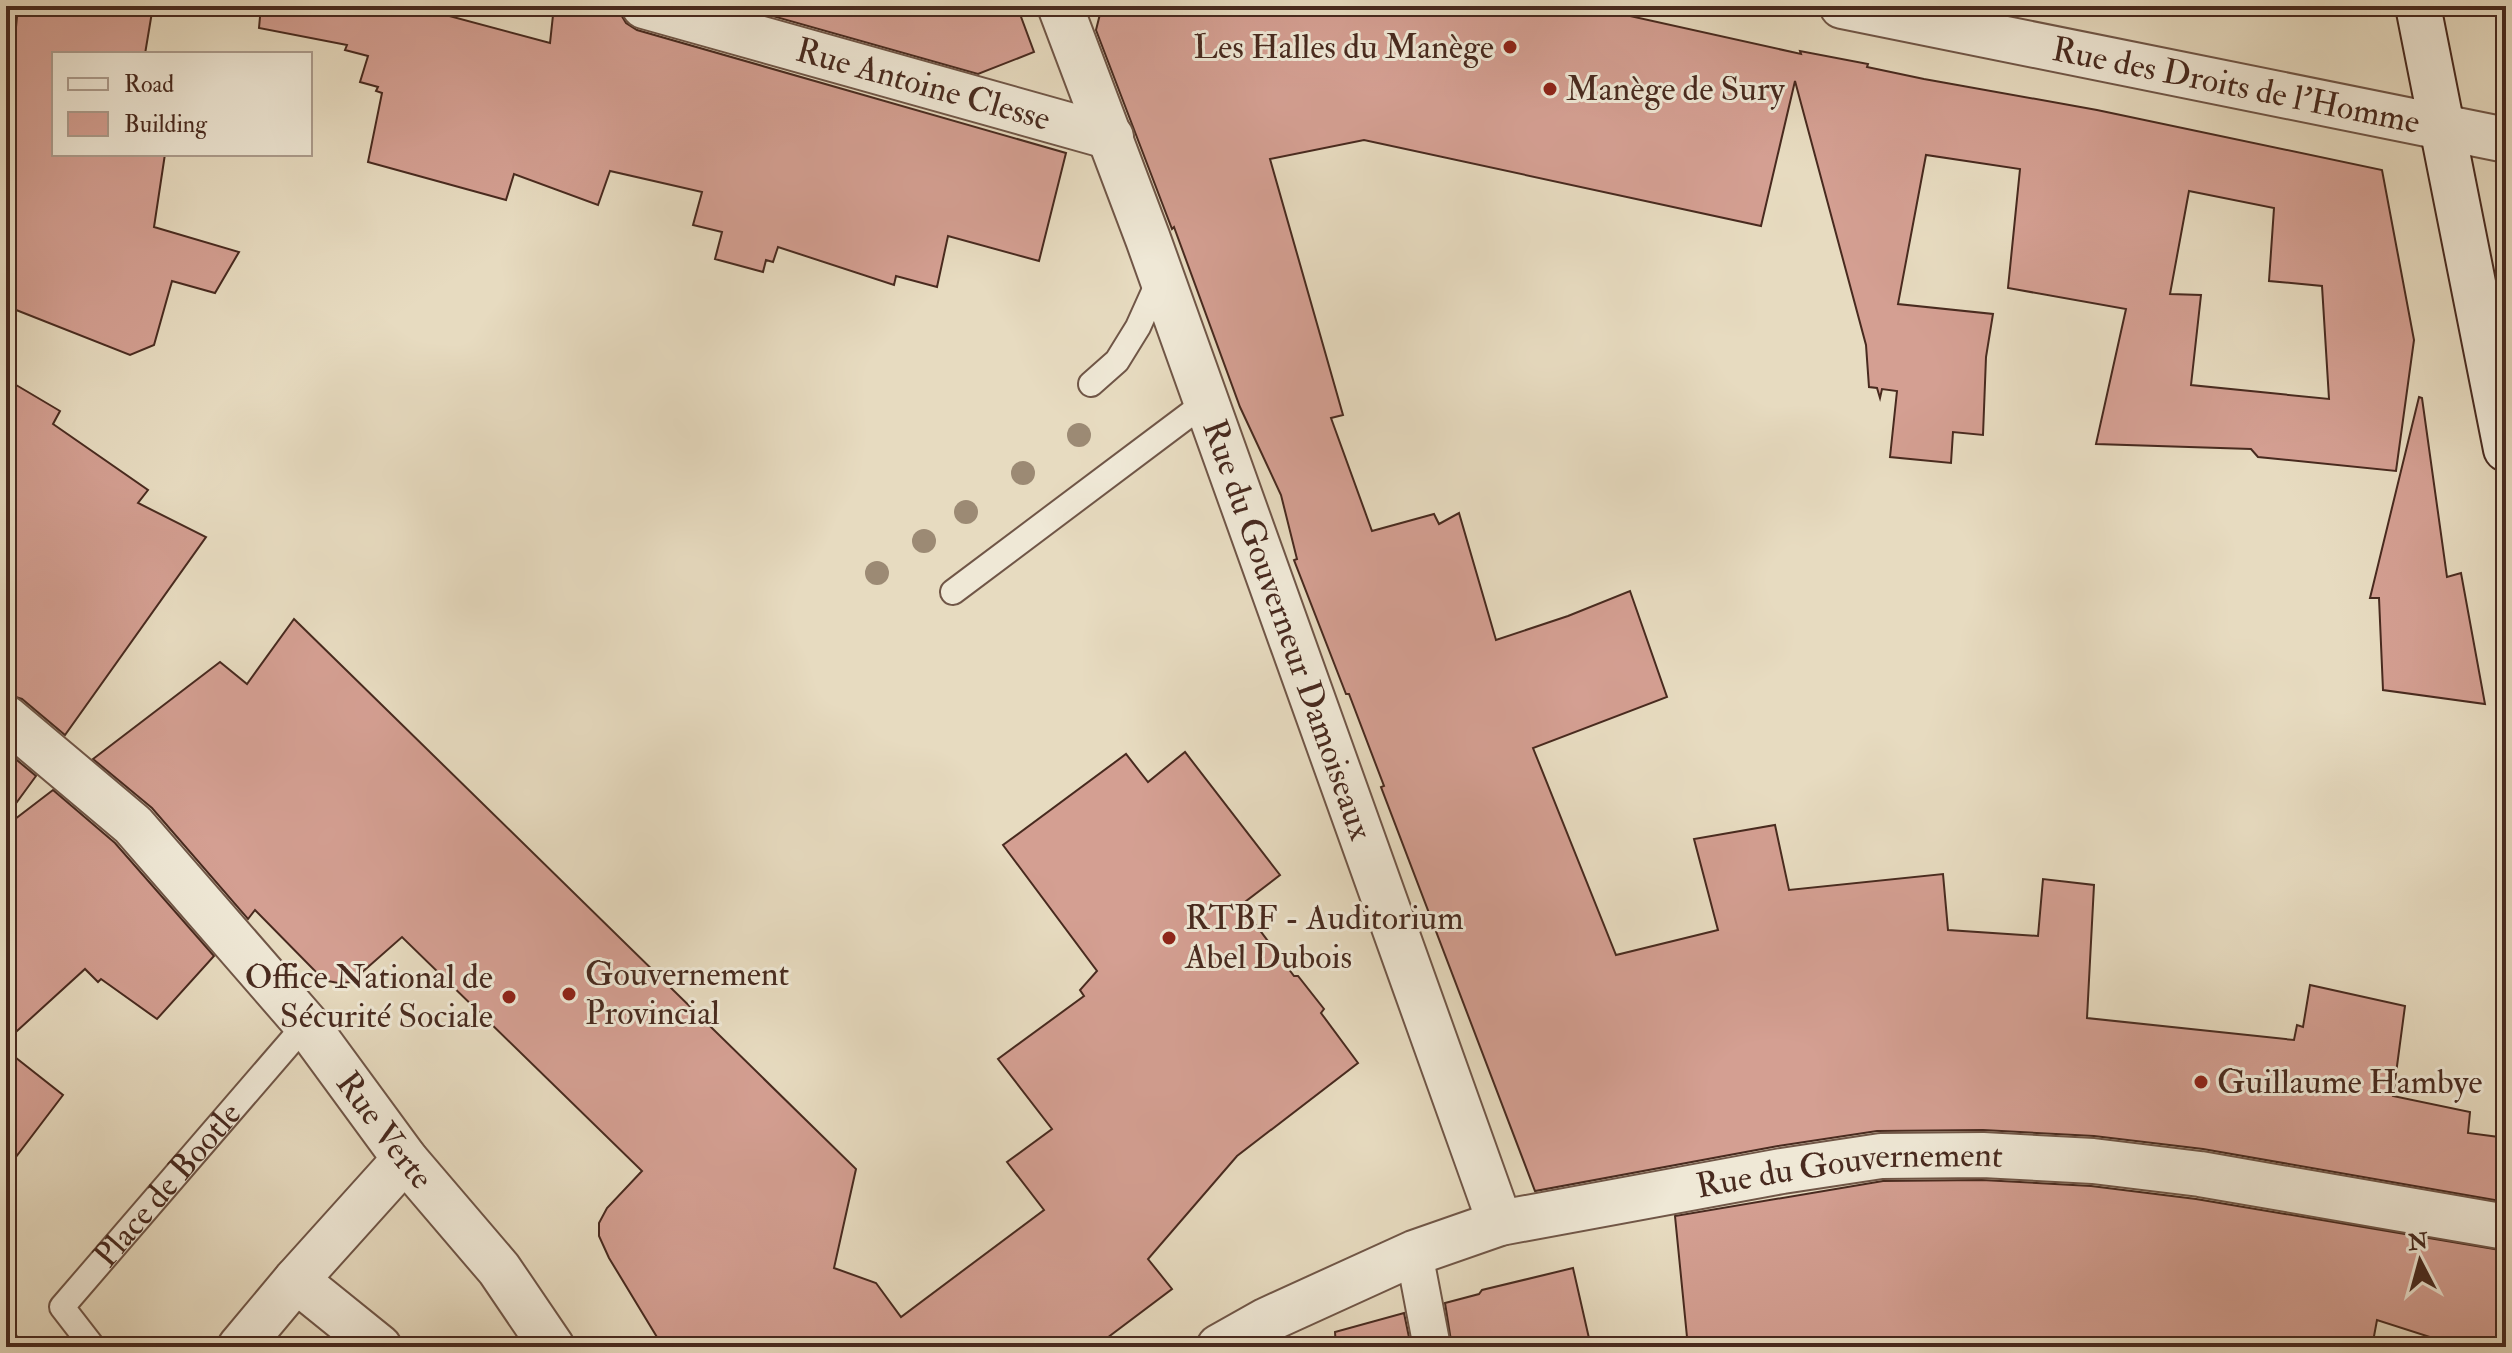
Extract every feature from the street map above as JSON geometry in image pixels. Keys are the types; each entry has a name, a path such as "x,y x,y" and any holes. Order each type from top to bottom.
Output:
{"street":[{"name":"Rue Antoine Clesse","path":"644,6 1111,137"},
{"name":"Rue des Droits de l'Homme","path":"1842,6 2506,140"},
{"path":"2418,6 2506,449"},
{"name":"Rue du Gouverneur Damoiseaux","path":"1066,21 1111,137 1500,1223"},
{"name":"Rue Verte","path":"6,718 133,825 306,1024 405,1159 499,1269 552,1347"},
{"name":"Rue du Gouvernement","path":"1219,1347 1267,1320 1414,1253 1500,1223 1866,1158 1983,1155 2093,1161 2200,1174 2506,1227"},
{"path":"240,1347 405,1159"},
{"path":"1414,1253 1432,1347"},
{"path":"296,1280 379,1347"}],"lane":[{"path":"1091,384 1117,361 1138,327 1161,276"},
{"path":"953,592 1206,402"},
{"name":"Place de Bootle","path":"93,1347 62,1307 306,1024"}],"green space":[{"path":"6,1321 25,1347 6,1347"}],"building":[{"path":"18,6 153,6 145,52 52,52 52,156 165,156 154,227 239,252 215,293 172,281 154,345 130,355 6,306 6,133"},
{"path":"261,6 412,6 550,43 554,6 620,6 626,23 637,30 1066,153 1039,261 948,236 937,287 896,276 894,285 778,247 773,262 766,260 763,272 715,259 722,232 693,225 702,192 610,171 598,205 514,174 506,200 368,162 382,93 376,91 378,87 360,82 368,56 345,50 347,45 259,28"},
{"path":"737,6 1017,6 1034,52 978,74"},
{"path":"1102,6 1585,6 1801,54 1800,51 1868,64 1867,67 1924,79 2097,110 2382,170 2414,340 2396,471 2258,457 2251,449 2096,444 2126,309 2008,288 2020,169 1926,155 1898,304 1993,314 1986,357 1983,435 1953,432 1951,463 1890,457 1897,391 1882,389 1880,398 1877,388 1869,387 1866,345 1795,81 1761,226 1364,140 1270,159 1343,415 1331,418 1372,531 1434,514 1439,524 1459,513 1496,640 1630,591 1667,697 1533,748 1616,955 1718,930 1694,839 1775,825 1789,890 1943,874 1948,930 2038,936 2043,879 2094,885 2087,1018 2294,1040 2297,1025 2303,1027 2310,985 2405,1006 2393,1096 2470,1112 2468,1133 2506,1138 2506,1202 2203,1149 2094,1136 1983,1130 1877,1131 1535,1191 1381,787 1384,786 1349,694 1346,694 1294,560 1297,559 1281,495 1240,407 1174,227 1172,229 1096,30","holes":["2189,191 2274,208 2269,281 2322,286 2329,399 2191,385 2201,295 2170,294"]},
{"path":"6,379 60,411 53,424 148,490 138,503 206,537 65,735 22,699 6,694"},
{"path":"2419,397 2422,398 2447,577 2461,573 2485,704 2383,690 2379,598 2370,598"},
{"path":"294,619 856,1169 834,1268 876,1283 901,1317 1044,1210 1007,1162 1052,1129 998,1059 1084,996 1080,990 1097,971 1003,845 1126,754 1148,782 1185,752 1280,875 1241,905 1294,976 1298,976 1324,1009 1321,1013 1358,1063 1237,1156 1148,1259 1172,1289 1095,1347 663,1347 599,1236 599,1223 607,1208 642,1171 402,937 351,982 328,981 255,910 248,919 152,808 93,759 220,662 247,684"},
{"path":"6,751 36,776 6,817"},
{"path":"53,790 115,843 214,956 157,1019 101,979 98,982 85,969 6,1041 6,943 13,935 6,923 6,826"},
{"path":"6,1050 63,1095 6,1170"},
{"path":"1982,1180 2091,1186 2196,1199 2506,1251 2506,1347 2461,1347 2377,1320 2372,1347 1688,1347 1675,1216 1883,1181"},
{"path":"1573,1268 1591,1347 1452,1347 1445,1303 1479,1294 1482,1290"},
{"path":"1404,1313 1411,1347 1336,1347 1335,1332"}],"place":[{"name":"Les Halles du Manège","path":"1510,47"},
{"name":"Manège de Sury","path":"1550,89"},
{"name":"RTBF - Auditorium Abel Dubois","path":"1169,938"},
{"name":"Gouvernement Provincial","path":"569,994"},
{"name":"Office National de Sécurité Sociale","path":"509,997"},
{"name":"Guillaume Hambye","path":"2201,1082"}]}
